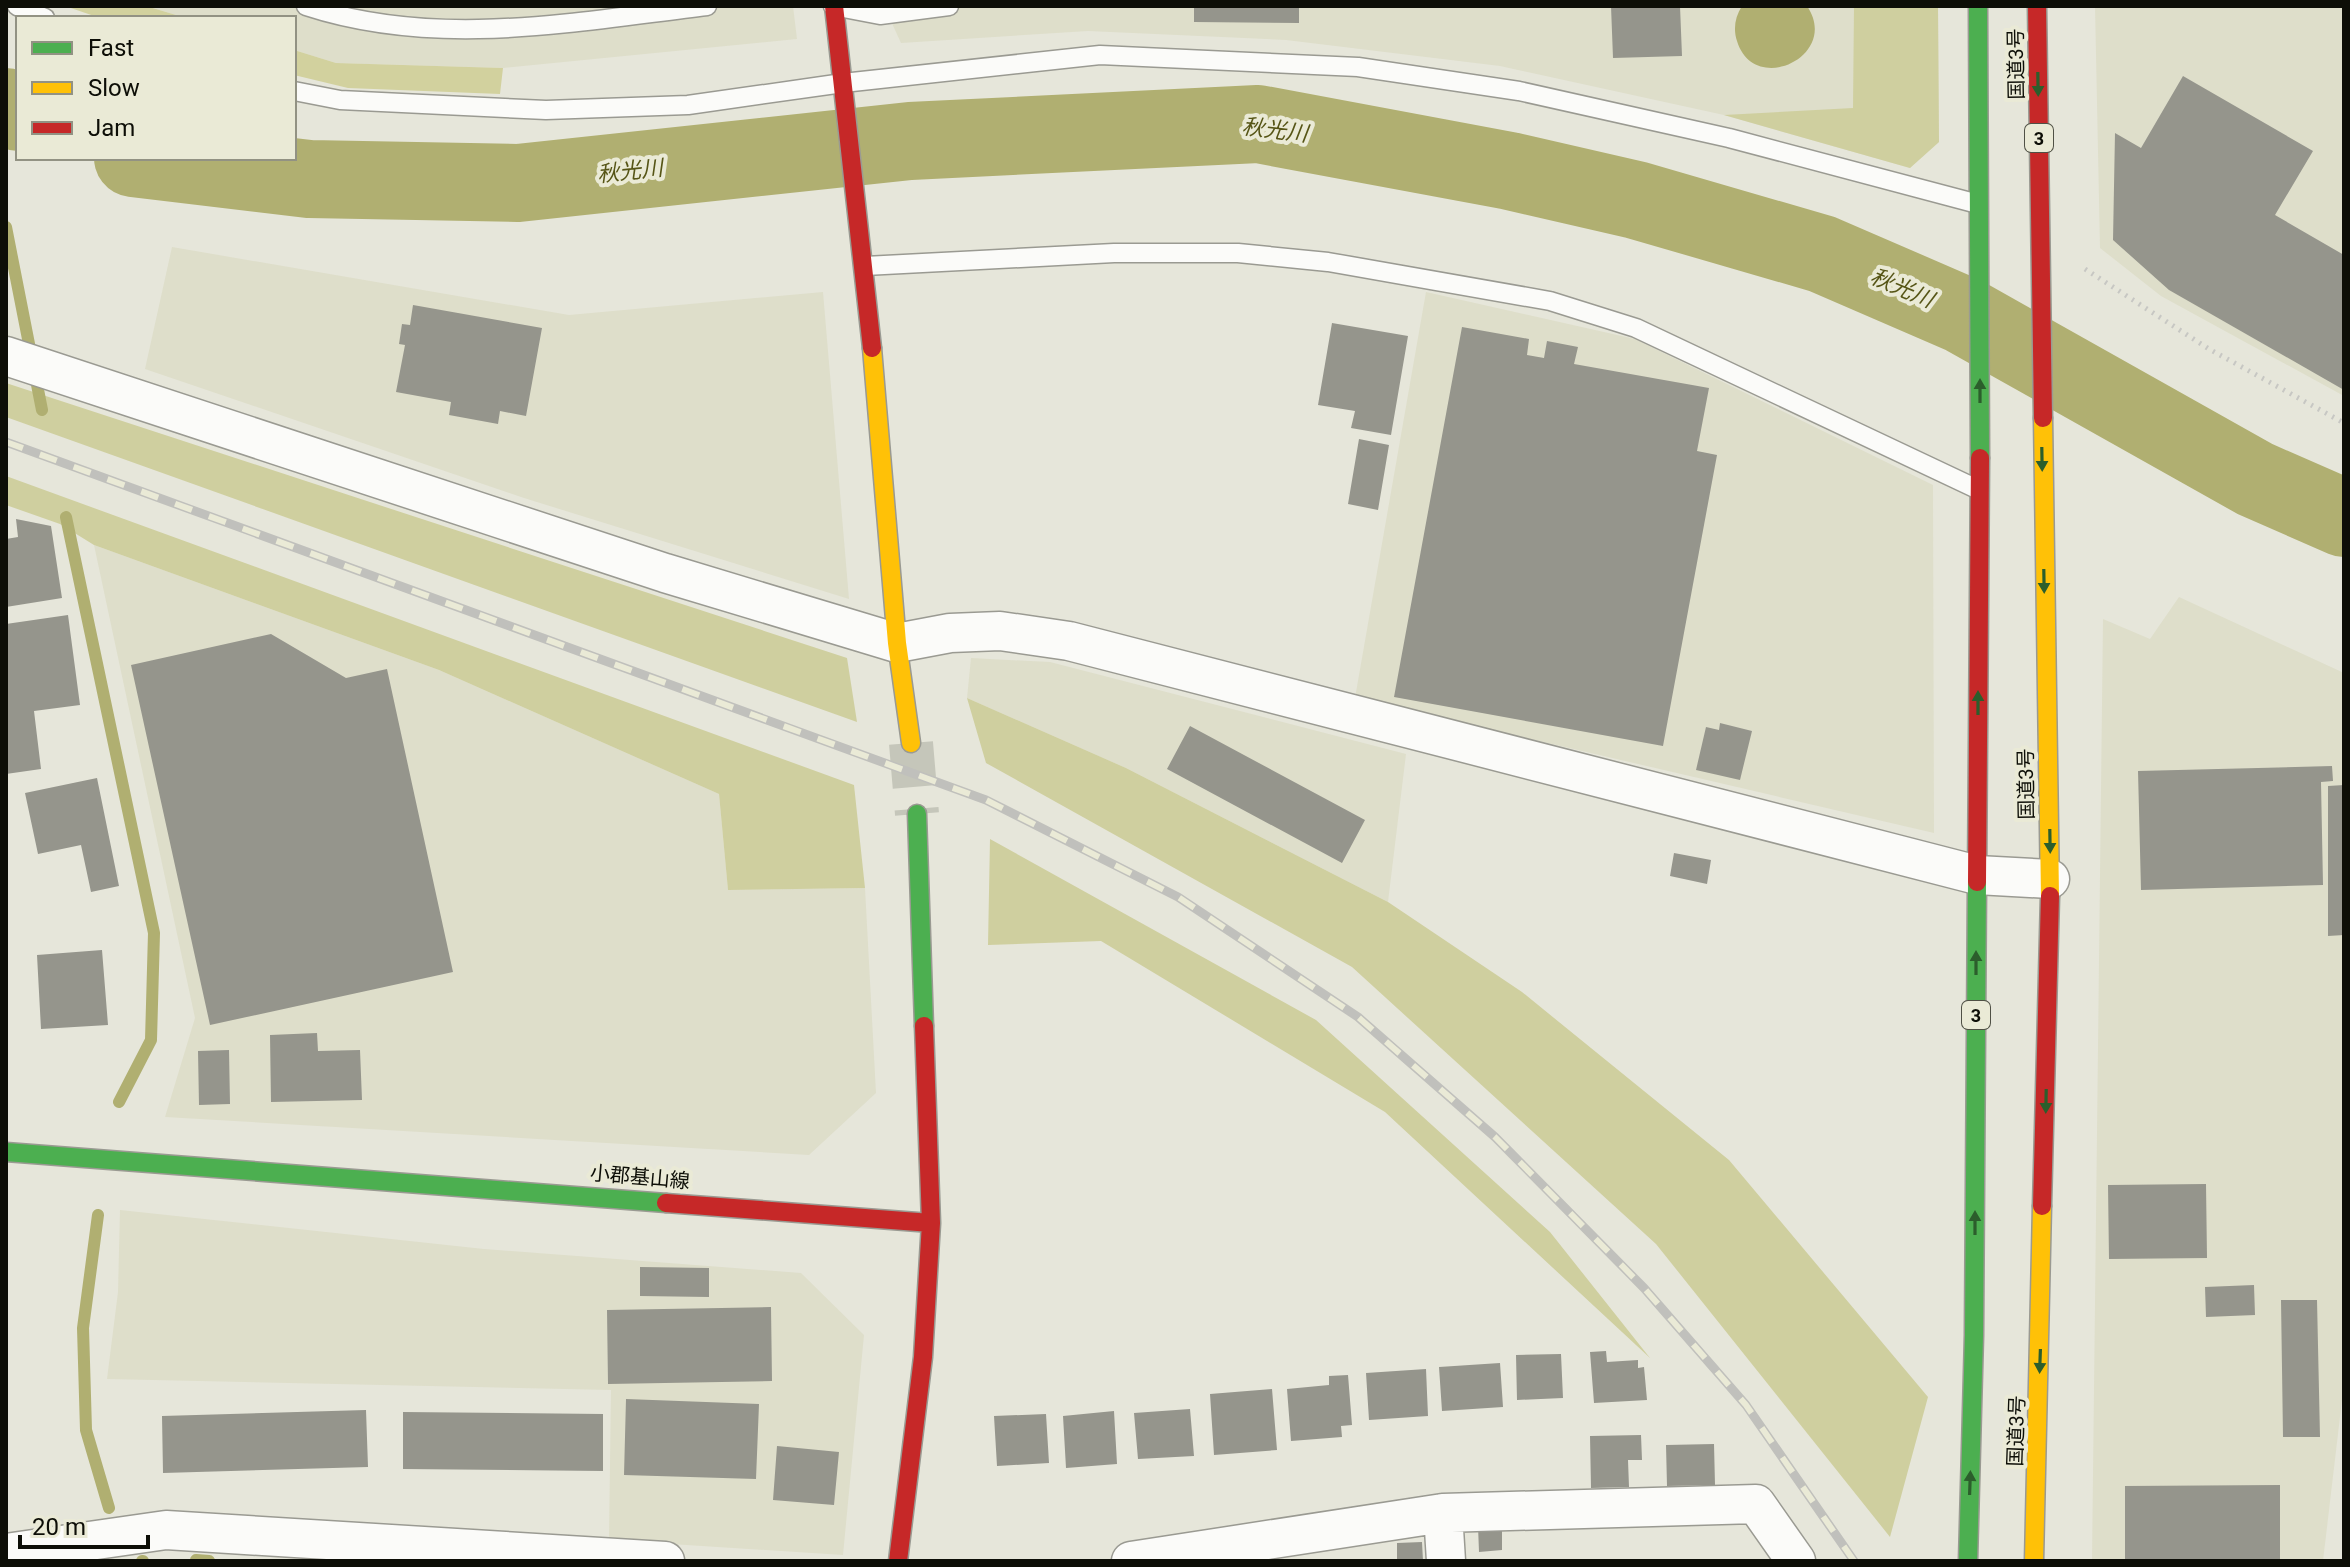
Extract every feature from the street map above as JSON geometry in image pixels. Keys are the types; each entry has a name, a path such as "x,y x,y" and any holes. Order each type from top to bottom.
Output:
{"main road":[{"path":"833,6 863,242 897,643 911,743"},
{"name":"国道3号","path":"1968,1561 1974,1335 1980,490 1978,6"},
{"name":"国道3号","path":"2034,1561 2050,879 2037,6"},
{"path":"898,1561 923,1357 931,1223 917,814"},
{"name":"小郡基山線","path":"6,1152 931,1223"}],"street":[{"path":"6,356 665,573 897,643 950,633 1000,631 1069,641 1977,875 2050,879"},
{"path":"1131,1561 1195,1556 1443,1513 1756,1504 1796,1561"},
{"path":"1443,1513 1446,1561"},
{"path":"6,1553 166,1530 665,1561"}],"lane":[{"path":"17,6 40,16"},
{"path":"306,6 351,21 493,31 707,6"},
{"path":"833,6 880,15 949,6"},
{"path":"296,91 340,100 546,110 688,105 844,90 1100,55 1358,67 1519,91 1729,138 1980,205"},
{"path":"865,266 1114,253 1238,253 1328,262 1550,301 1636,328 1980,490"}],"path":[{"path":"2040,241 2209,349 2344,423"}],"shaded area":[{"path":"65,6 146,6 179,16 94,16"},
{"path":"146,6 793,6 797,39 503,68 336,63 296,51 296,16 179,16"},
{"path":"884,6 1938,6 1939,142 1910,168 1724,115 1500,66 1286,40 1088,31 901,43"},
{"path":"1742,6 1807,6 1814,24 1813,40 1804,54 1791,63 1776,68 1760,66 1746,58 1737,41 1735,23"},
{"path":"2095,6 2344,6 2344,396 2161,296 2100,248"},
{"path":"296,51 336,63 503,68 500,94 348,88 296,75"},
{"path":"172,247 569,315 823,292 849,599 524,498 145,369"},
{"path":"1426,292 1635,339 1933,485 1934,833 1355,698"},
{"path":"94,545 439,670 719,794 728,890 865,888 876,1093 809,1155 165,1117 195,1018"},
{"path":"2179,597 2344,673 2344,1383 2323,1561 2092,1561 2103,619 2150,639"},
{"path":"971,658 1050,662 1406,754 1388,902 1126,768 967,698"},
{"path":"120,1210 484,1249 801,1273 864,1335 843,1555 609,1540 611,1390 107,1379 118,1292"}],"green space":[{"path":"1854,6 1938,6 1939,142 1910,168 1724,115 1853,108"},
{"path":"6,383 847,658 857,722 6,417"},
{"path":"6,476 854,785 865,888 728,890 719,794 439,670 94,545 60,524 6,505"},
{"path":"967,698 1126,768 1388,902 1522,992 1729,1160 1928,1397 1890,1537 1656,1244 1352,967 986,763"},
{"path":"990,839 1316,1020 1550,1232 1650,1358 1385,1112 1101,941 988,945"}],"building":[{"path":"1194,6 1299,6 1299,23 1194,22"},
{"path":"1611,6 1680,6 1682,56 1613,58"},
{"path":"2183,76 2313,151 2275,215 2344,255 2344,390 2169,290 2113,240 2115,133 2141,148"},
{"path":"413,305 542,328 526,416 500,411 498,424 449,415 451,402 396,392 405,345 399,344 402,324 410,325"},
{"path":"1332,323 1408,336 1391,435 1351,428 1355,411 1318,405"},
{"path":"1462,327 1529,339 1527,355 1544,358 1547,341 1578,347 1574,364 1709,388 1697,451 1717,455 1663,746 1394,697"},
{"path":"1359,439 1389,445 1378,510 1348,504"},
{"path":"16,519 51,526 62,598 6,607 6,539 18,537"},
{"path":"68,615 80,705 34,711 41,769 6,774 6,624"},
{"path":"271,634 346,678 387,669 453,972 210,1025 131,665"},
{"path":"1720,723 1752,731 1740,780 1696,770 1706,727 1719,730"},
{"path":"1190,726 1365,820 1342,863 1167,769"},
{"path":"2332,766 2333,781 2321,782 2323,885 2141,890 2138,771"},
{"path":"97,778 119,886 91,892 81,845 38,854 25,793"},
{"path":"2344,785 2344,935 2328,936 2328,786"},
{"path":"1674,853 1711,860 1707,884 1670,876"},
{"path":"102,950 108,1025 41,1029 37,955"},
{"path":"317,1033 318,1051 360,1050 362,1100 271,1102 270,1035"},
{"path":"229,1050 230,1104 199,1105 198,1051"},
{"path":"2206,1184 2207,1258 2109,1259 2108,1185"},
{"path":"640,1267 709,1268 709,1297 640,1296"},
{"path":"2254,1285 2255,1315 2206,1317 2205,1287"},
{"path":"2281,1300 2317,1300 2320,1437 2283,1437"},
{"path":"771,1307 772,1381 608,1384 607,1310"},
{"path":"1606,1351 1607,1362 1638,1360 1638,1368 1644,1367 1647,1400 1594,1403 1590,1352"},
{"path":"1561,1354 1563,1398 1517,1400 1516,1355"},
{"path":"1500,1363 1503,1407 1442,1411 1439,1367"},
{"path":"1426,1369 1428,1416 1369,1420 1366,1373"},
{"path":"1348,1375 1352,1425 1341,1426 1342,1437 1291,1441 1287,1389 1329,1385 1329,1376"},
{"path":"1272,1389 1277,1450 1214,1455 1210,1394"},
{"path":"626,1399 759,1404 756,1479 624,1475"},
{"path":"1190,1409 1194,1456 1138,1459 1134,1413"},
{"path":"366,1410 368,1467 163,1473 162,1416"},
{"path":"1114,1411 1117,1464 1066,1468 1063,1416"},
{"path":"403,1412 603,1414 603,1471 403,1469"},
{"path":"1046,1414 1049,1463 997,1466 994,1416"},
{"path":"1641,1435 1642,1460 1628,1460 1629,1487 1591,1488 1590,1436"},
{"path":"1714,1444 1715,1485 1667,1486 1666,1445"},
{"path":"777,1446 839,1452 834,1505 773,1500"},
{"path":"2280,1485 2280,1561 2125,1561 2125,1486"},
{"path":"1502,1525 1502,1550 1479,1552 1478,1526"},
{"path":"1422,1542 1423,1561 1397,1561 1397,1543"}],"waterway":[{"name":"秋光川","path":"6,107 16,111"},
{"name":"秋光川","path":"150,160 309,179 518,183 910,141 1258,124 1510,171 1636,200 1822,254 1963,315 2255,479 2344,518"},
{"path":"6,227 42,410"},
{"path":"66,517 154,933 151,1040 119,1102"},
{"path":"98,1215 83,1328 86,1430 109,1508"},
{"path":"196,1560 209,1561"}],"tunnel":[{"path":"911,743 917,814"}],"railway":[{"path":"6,442 986,800 1178,897 1358,1017 1495,1137 1644,1288 1746,1405 1854,1561"}],"traffic: fast":[{"path":"1978,6 1980,458"},
{"path":"917,814 924,1026"},
{"path":"1968,1561 1974,1335 1977,882"},
{"path":"6,1152 666,1203"}],"traffic: slow":[{"path":"872,348 897,643 911,743"},
{"path":"2043,418 2050,896"},
{"path":"2034,1561 2042,1206"}],"traffic: jam":[{"path":"834,6 872,348"},
{"path":"2037,6 2043,418"},
{"path":"1977,882 1980,458"},
{"path":"2042,1206 2050,896"},
{"path":"898,1561 923,1357 931,1223 924,1026"},
{"path":"666,1203 931,1223"}]}
